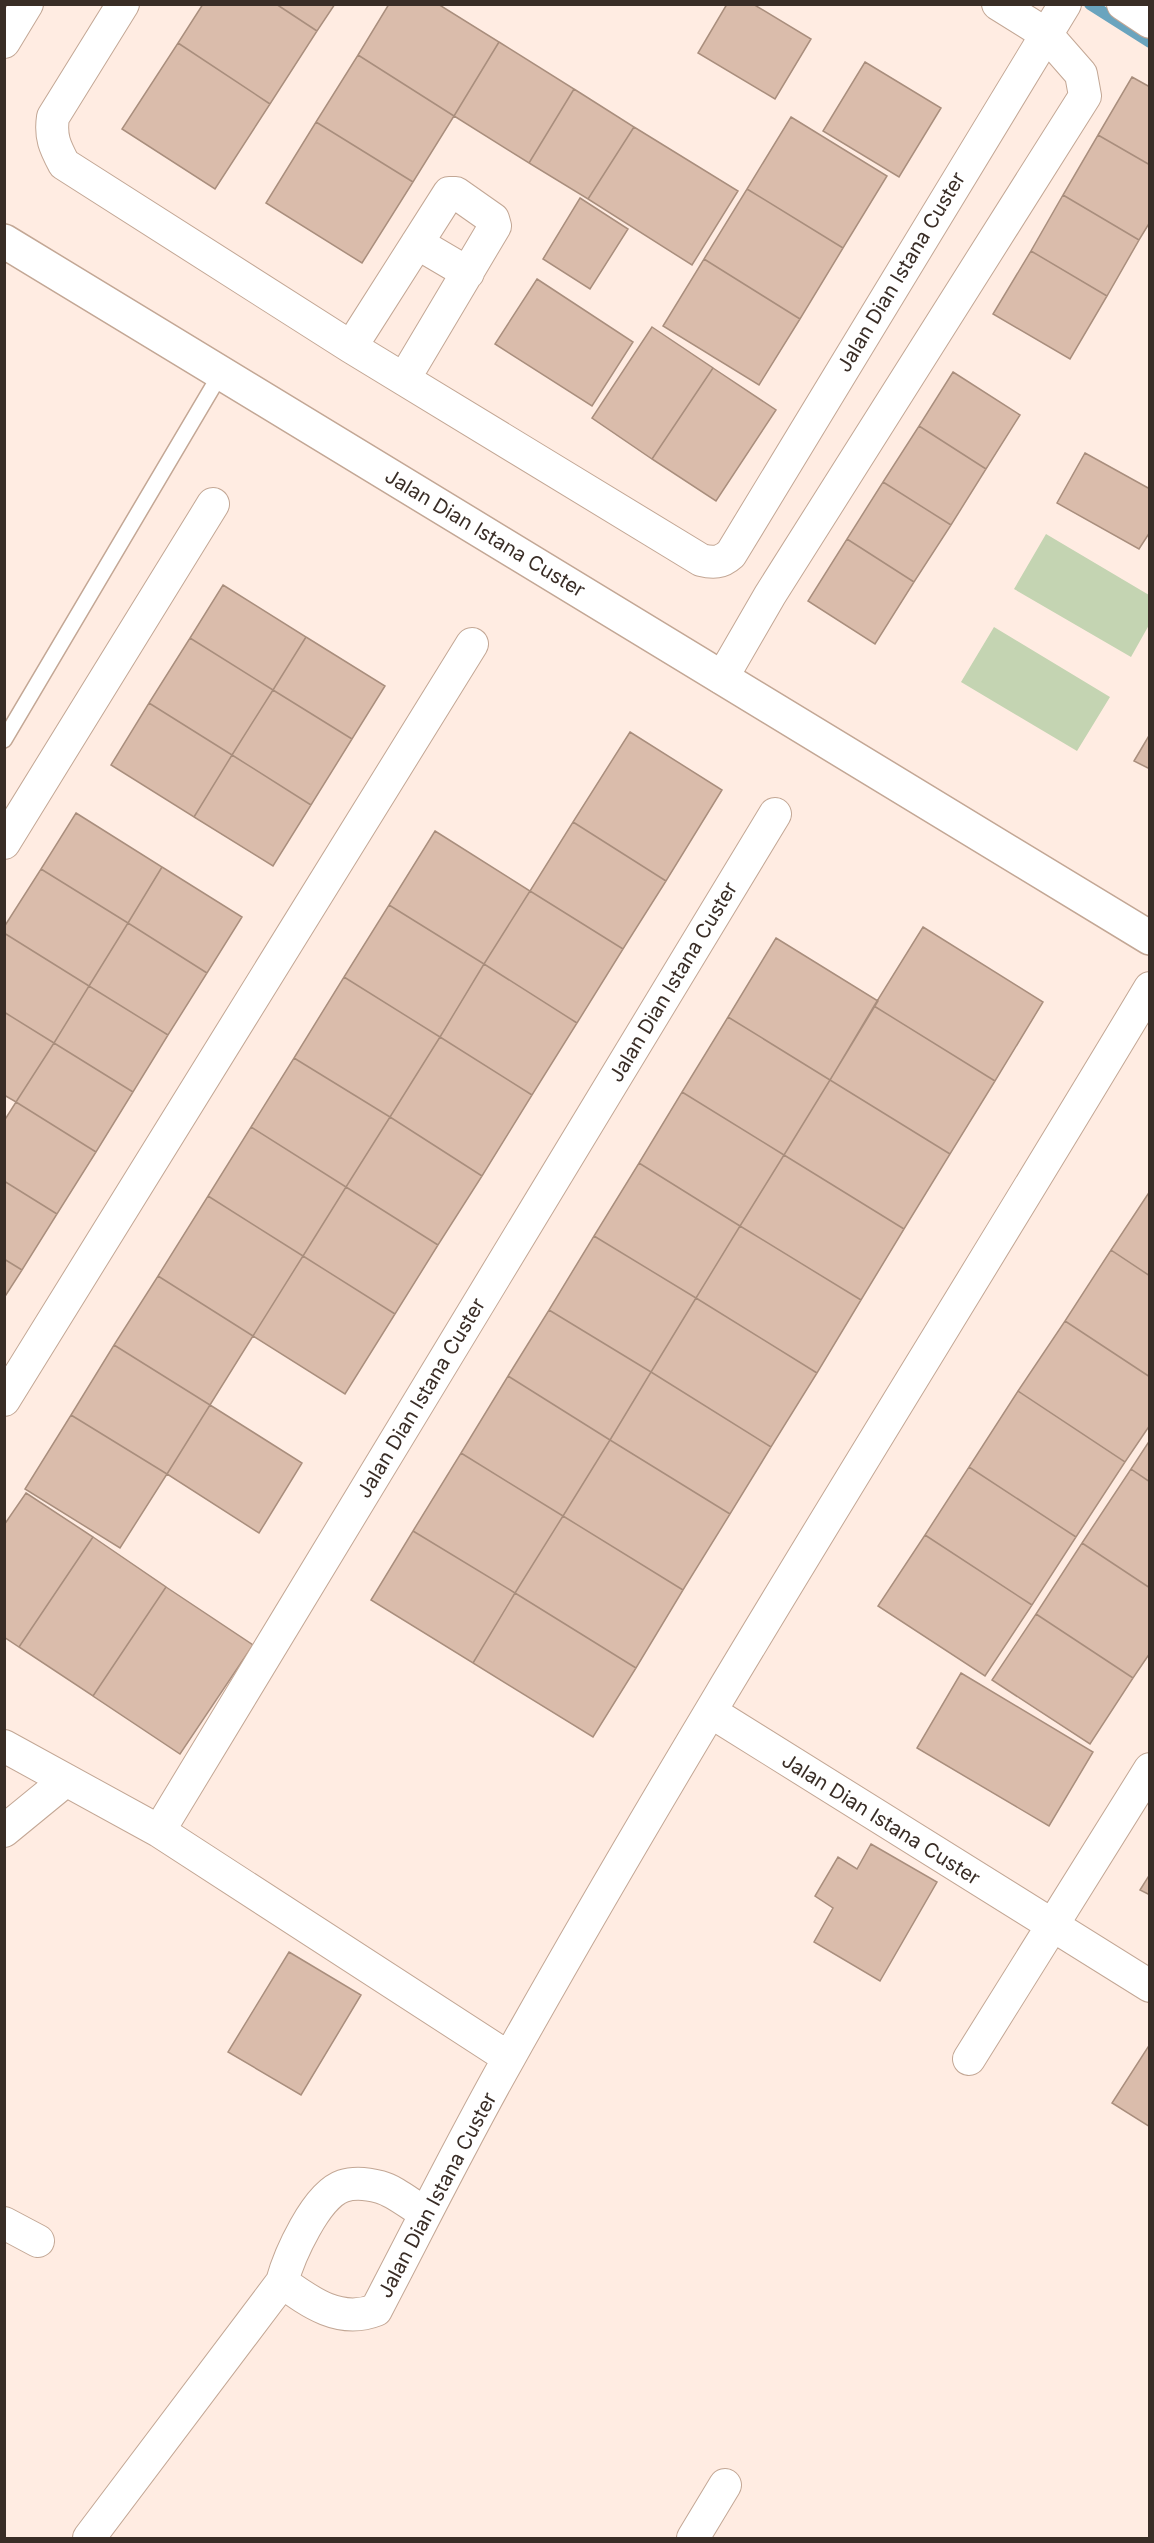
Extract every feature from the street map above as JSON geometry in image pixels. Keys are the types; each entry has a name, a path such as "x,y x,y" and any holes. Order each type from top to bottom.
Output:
{"street":[{"path":"4,42 27,4"},
{"name":"Jalan Dian Istana Custer","path":"123,4 53,117 51,132 53,144 64,164 351,347 701,560 714,563 725,560 737,544 1053,22"},
{"path":"722,678 770,595 1085,96 1081,74 1053,22 998,4"},
{"path":"1123,4 1149,21"},
{"path":"351,347 448,194 456,193 495,222 494,228 404,379"},
{"name":"Jalan Dian Istana Custer","path":"4,242 1149,938"},
{"path":"417,243 468,273"},
{"path":"4,843 213,504"},
{"path":"4,1400 472,644"},
{"name":"Jalan Dian Istana Custer","path":"159,1832 775,814"},
{"name":"Jalan Dian Istana Custer","path":"282,2282 321,2307 345,2316 361,2316 376,2310 509,2058 711,1712 1149,988"},
{"name":"Jalan Dian Istana Custer","path":"711,1712 1149,1986"},
{"path":"4,1746 159,1832 509,2058"},
{"path":"969,2059 1149,1769"},
{"path":"4,1831 65,1781"},
{"path":"89,2538 282,2282 298,2238 324,2200 341,2186 359,2184 383,2188 425,2214"},
{"path":"4,2223 38,2241"},
{"path":"693,2538 725,2485"}],"lane":[{"path":"4,740 221,373"}],"green space":[{"path":"1046,534 1149,595 1149,625 1131,657 1014,589"},
{"path":"994,627 1110,697 1077,751 961,682"}],"building":[{"path":"203,4 276,4 317,31 270,104 178,43"},
{"path":"276,4 335,4 317,31"},
{"path":"389,4 438,4 499,42 454,116 358,55"},
{"path":"727,4 753,4 811,39 775,99 698,53"},
{"path":"499,42 574,89 529,163 454,116"},
{"path":"178,43 270,104 215,189 122,129"},
{"path":"358,55 454,116 413,182 316,122"},
{"path":"865,62 941,108 899,177 823,131"},
{"path":"1132,77 1150,87 1150,165 1098,135"},
{"path":"574,89 634,127 588,199 529,163"},
{"path":"791,117 887,176 843,248 747,189"},
{"path":"316,122 413,182 362,263 266,203"},
{"path":"634,127 738,191 692,265 588,199"},
{"path":"1098,135 1150,165 1150,222 1139,240 1063,195"},
{"path":"747,189 843,248 800,319 704,259"},
{"path":"1063,195 1139,240 1107,296 1031,251"},
{"path":"580,198 628,229 590,289 543,259"},
{"path":"1031,251 1107,296 1070,359 993,314"},
{"path":"704,259 800,319 759,385 663,326"},
{"path":"537,279 633,342 592,406 495,344"},
{"path":"652,327 713,368 652,459 592,418"},
{"path":"713,368 776,410 716,501 652,459"},
{"path":"953,372 1020,415 986,469 919,426"},
{"path":"919,426 986,469 951,525 883,482"},
{"path":"1085,453 1150,489 1150,532 1139,549 1057,503"},
{"path":"883,482 951,525 914,582 847,539"},
{"path":"847,539 914,582 875,644 808,601"},
{"path":"223,585 306,637 273,690 190,638"},
{"path":"306,637 385,686 352,739 273,690"},
{"path":"190,638 273,690 232,755 149,703"},
{"path":"273,690 352,739 311,805 232,755"},
{"path":"149,703 232,755 194,817 111,765"},
{"path":"630,732 722,790 666,881 573,822"},
{"path":"1150,734 1150,769 1134,761"},
{"path":"232,755 311,805 273,866 194,817"},
{"path":"76,813 162,867 128,923 41,869"},
{"path":"573,822 666,881 623,949 530,891"},
{"path":"435,831 530,891 484,964 389,905"},
{"path":"162,867 242,917 207,973 128,923"},
{"path":"41,869 128,923 89,986 4,933 4,927"},
{"path":"530,891 623,949 577,1023 484,964"},
{"path":"389,905 484,964 440,1037 344,977"},
{"path":"128,923 207,973 168,1035 89,986"},
{"path":"923,927 1043,1002 995,1081 874,1006"},
{"path":"4,933 89,986 54,1043 4,1012"},
{"path":"776,938 878,1001 830,1080 728,1017"},
{"path":"484,964 577,1023 532,1095 440,1037"},
{"path":"344,977 440,1037 390,1117 294,1058"},
{"path":"89,986 168,1035 133,1092 54,1043"},
{"path":"874,1006 995,1081 950,1154 830,1080"},
{"path":"4,1012 54,1043 16,1102 4,1095"},
{"path":"728,1017 830,1080 784,1155 682,1092"},
{"path":"440,1037 532,1095 482,1176 390,1117"},
{"path":"54,1043 133,1092 96,1152 16,1102"},
{"path":"294,1058 390,1117 346,1187 251,1127"},
{"path":"830,1080 950,1154 904,1229 784,1155"},
{"path":"682,1092 784,1155 740,1226 639,1163"},
{"path":"16,1102 96,1152 57,1214 4,1181 4,1121"},
{"path":"390,1117 482,1176 438,1245 346,1187"},
{"path":"251,1127 346,1187 303,1256 208,1196"},
{"path":"784,1155 904,1229 861,1300 740,1226"},
{"path":"639,1163 740,1226 696,1298 594,1236"},
{"path":"4,1181 57,1214 22,1270 4,1259"},
{"path":"346,1187 438,1245 395,1314 303,1256"},
{"path":"1150,1191 1150,1276 1111,1250"},
{"path":"208,1196 303,1256 253,1336 158,1276"},
{"path":"740,1226 861,1300 817,1373 696,1298"},
{"path":"594,1236 696,1298 651,1372 549,1310"},
{"path":"1111,1250 1150,1276 1150,1377 1065,1321"},
{"path":"303,1256 395,1314 345,1394 253,1336"},
{"path":"4,1259 22,1270 4,1298"},
{"path":"158,1276 253,1336 210,1405 114,1345"},
{"path":"696,1298 817,1373 771,1447 651,1372"},
{"path":"549,1310 651,1372 610,1440 508,1376"},
{"path":"1065,1321 1150,1377 1150,1425 1125,1462 1018,1391"},
{"path":"114,1345 210,1405 167,1474 71,1415"},
{"path":"651,1372 771,1447 730,1514 610,1440"},
{"path":"508,1376 610,1440 563,1516 461,1453"},
{"path":"1018,1391 1125,1462 1076,1537 969,1467"},
{"path":"210,1405 302,1463 259,1533 167,1474"},
{"path":"71,1415 167,1474 120,1548 25,1489"},
{"path":"610,1440 730,1514 683,1590 563,1516"},
{"path":"1150,1440 1150,1482 1131,1469"},
{"path":"461,1453 563,1516 515,1593 413,1531"},
{"path":"969,1467 1076,1537 1032,1605 925,1535"},
{"path":"1131,1469 1150,1482 1150,1588 1082,1543"},
{"path":"26,1493 93,1537 19,1647 4,1637 4,1525"},
{"path":"563,1516 683,1590 636,1668 515,1593"},
{"path":"413,1531 515,1593 473,1663 371,1600"},
{"path":"925,1535 1032,1605 985,1676 878,1606"},
{"path":"93,1537 166,1587 93,1696 19,1647"},
{"path":"1082,1543 1150,1588 1150,1653 1133,1678 1036,1614"},
{"path":"166,1587 253,1645 180,1754 93,1696"},
{"path":"515,1593 636,1668 593,1737 473,1663"},
{"path":"1036,1614 1133,1678 1090,1744 992,1680"},
{"path":"961,1673 1093,1752 1049,1826 917,1748"},
{"path":"871,1844 937,1882 880,1981 814,1942 833,1908 815,1896 838,1857 857,1869"},
{"path":"1150,1874 1150,1895 1140,1890"},
{"path":"289,1952 361,1995 301,2095 228,2052"},
{"path":"1150,2044 1150,2127 1112,2103"}],"waterway":[{"path":"1090,4 1150,42"}]}
